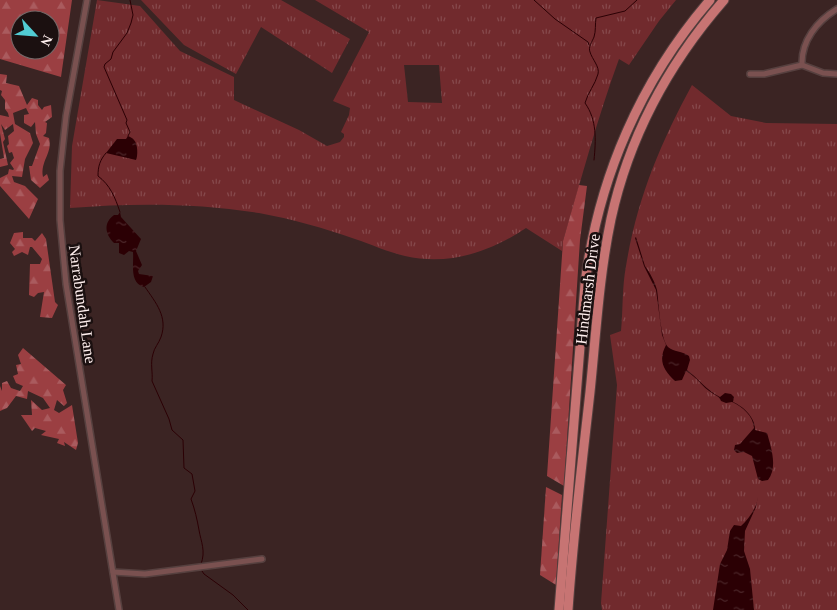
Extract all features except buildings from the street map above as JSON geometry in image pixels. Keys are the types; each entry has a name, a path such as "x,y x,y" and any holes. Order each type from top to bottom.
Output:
{"main road":[{"name":"Hindmarsh Drive","path":"559,610 585,284 602,197 619,150 645,93 676,43 710,0"},
{"name":"Hindmarsh Drive","path":"568,610 604,265 612,217 622,177 637,137 662,86 685,50 724,0"},
{"path":"569,495 579,495"}],"street":[{"name":"Narrabundah Lane","path":"87,0 66,116 60,171 60,220 66,284 119,610"},
{"path":"802,65 803,53 810,34 822,19 837,9"},
{"path":"750,74 764,74 802,65 823,73 837,74"},
{"path":"113,572 145,574 262,559"}],"green space":[{"path":"0,0 72,0 61,77 0,59"},
{"path":"97,0 140,6 180,51 234,77 234,100 299,130 327,146 340,142 344,137 344,134 341,132 349,115 350,108 333,101 369,32 315,0 676,0 629,65 619,59 590,150 563,241 562,251 526,228 498,244 468,255 453,258 421,259 392,252 308,224 259,213 212,207 165,205 70,208 72,146","holes":["404,65 439,65 442,103 408,102"]},
{"path":"141,0 281,0 350,39 332,73 261,27 236,74 184,45"},
{"path":"0,74 7,75 6,83 19,86 27,105 32,98 38,100 38,105 42,110 44,107 51,105 52,117 45,122 47,123 46,133 43,136 49,138 50,143 43,166 43,177 47,174 49,180 40,188 31,180 29,166 32,166 40,144 36,134 35,122 31,127 24,123 24,115 29,114 26,108 13,113 15,124 30,133 33,143 25,159 22,177 12,176 14,182 25,186 38,199 29,219 0,186 0,178 8,174 9,169 14,169 10,163 14,158 12,152 9,153 7,146 9,144 8,136 14,131 13,124 5,130 1,124 8,165 0,167 0,159 4,158 0,133 0,115 9,117 5,109 5,100 1,95"},
{"path":"692,85 731,116 766,123 837,124 837,610 602,610 617,385 610,335 621,331 626,266 643,195 660,151"},
{"path":"579,185 587,186 580,240 564,486 547,476 563,241"},
{"path":"23,232 23,238 32,238 35,241 42,233 46,239 55,302 58,305 52,318 40,317 44,292 38,293 34,297 29,295 30,264 40,264 42,259 32,247 30,247 28,255 22,252 14,256 12,252 15,249 10,243 14,233"},
{"path":"23,348 66,385 63,390 67,403 64,406 57,400 54,410 59,413 72,405 78,443 76,450 64,442 65,446 57,443 59,439 41,435 46,431 35,428 32,431 21,415 32,415 31,400 42,410 50,408 43,398 28,391 27,399 16,396 7,408 0,411 0,386 2,391 2,383 7,381 11,388 20,391 23,386 16,383 13,376 18,374 16,365 21,364 18,355"},
{"path":"546,487 562,495 556,585 540,575"}],"water":[{"path":"128,136 136,144 136,160 106,153 117,139 126,139"},
{"path":"120,212 121,217 141,239 136,251 142,265 138,271 139,274 153,276 151,282 144,287 136,282 134,277 133,252 129,251 124,255 119,253 119,243 114,243 106,229 110,218 118,215"},
{"path":"636,237 645,266 657,290 665,342 670,349 689,356 690,360 687,370 707,388 720,397 725,393 731,394 734,397 733,402 745,409 751,417 755,430 767,433 773,463 773,469 768,480 762,481 758,479 752,456 744,452 737,453 734,450 735,445 740,444 754,428 747,412 732,402 726,403 721,401 686,371 682,380 675,381 667,373 662,360 666,345 662,335 656,290 644,266"},
{"path":"757,501 745,531 744,551 750,569 754,610 713,610 720,564 727,550 730,531 734,525 741,526 744,523 752,513"}],"waterway":[{"path":"128,136 130,132 126,123 127,120 104,67 127,33 131,23 133,15 130,0"},
{"path":"534,0 555,19 588,42 589,45"},
{"path":"594,160 594,123 585,103 598,74 598,69 590,50 595,35 596,18 625,11 637,0"},
{"path":"106,153 100,163 98,176 112,192 120,212"},
{"path":"145,287 160,310 163,323 161,337 152,358 152,381 172,430 183,440 184,468 192,474 195,491 191,499 203,547 201,564"},
{"path":"202,571 233,595 248,610"}]}
